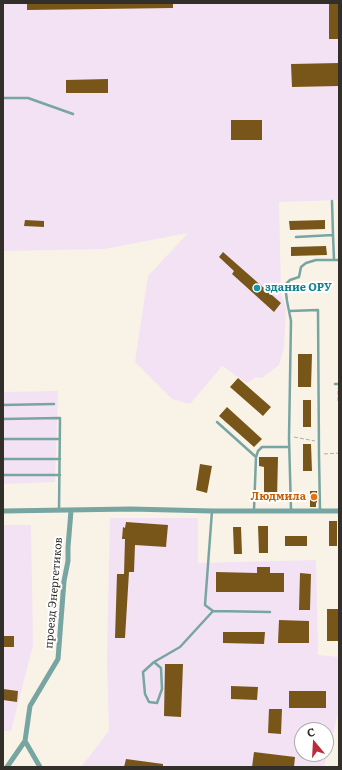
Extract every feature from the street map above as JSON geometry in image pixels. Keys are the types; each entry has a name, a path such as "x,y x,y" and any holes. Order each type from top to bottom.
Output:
{"street":[{"path":"3,511 131,509 212,511 339,511"},
{"name":"проезд Энергетиков","path":"25,741 30,706 58,659 64,581 68,561 71,511"},
{"path":"7,767 25,741 40,767"}],"lane":[{"path":"3,98 28,98 73,114"},
{"path":"332,201 334,260"},
{"path":"296,237 333,235"},
{"path":"290,511 289,447 291,321 285,285 290,280 299,277 301,267 306,263 316,260 339,260"},
{"path":"289,311 318,310 318,456 320,511"},
{"path":"3,404 54,404"},
{"path":"3,419 60,418 60,511"},
{"path":"217,422 256,457"},
{"path":"3,439 60,439"},
{"path":"254,511 256,457 258,451 262,447 289,447"},
{"path":"3,459 60,459"},
{"path":"3,475 60,475"},
{"path":"212,511 205,605 213,611 270,612"},
{"path":"154,662 161,668 162,690 157,703 149,702 144,694 143,672 154,662 180,647 213,611"}],"path":[{"path":"337,384 338,401"}],"shaded area":[{"path":"3,3 339,3 339,200 279,202 281,294 286,307 284,348 279,365 262,378 256,377 247,383 222,366 190,404 172,399 135,362 148,276 188,233 104,249 3,251"},
{"path":"58,391 55,482 3,484 3,392"},
{"path":"110,518 198,518 198,563 316,560 318,655 339,657 338,714 334,729 334,722 294,722 294,762 325,762 324,767 81,767 109,731 107,660"},
{"path":"3,525 31,525 33,645 11,731 3,731"}],"building":[{"path":"27,3 173,3 173,8 27,10"},
{"path":"329,3 339,3 339,39 329,39"},
{"path":"339,63 339,86 292,87 291,64"},
{"path":"108,79 108,93 66,93 66,80"},
{"path":"231,120 262,120 262,140 231,140"},
{"path":"25,220 44,221 44,227 24,226"},
{"path":"325,220 325,229 290,230 289,221"},
{"path":"326,246 327,255 291,256 291,247"},
{"name":"здание ОРУ","path":"223,252 281,303 274,312 232,274 234,271 219,257"},
{"path":"298,354 312,354 311,387 298,387"},
{"path":"238,378 271,407 263,416 230,387"},
{"path":"303,400 311,400 311,427 303,427"},
{"path":"227,407 262,439 254,447 219,416"},
{"path":"303,444 311,444 312,471 303,471"},
{"path":"259,457 278,457 277,499 264,499 264,467 259,466"},
{"path":"200,464 212,466 207,493 196,490"},
{"name":"Людмила","path":"310,491 317,491 316,507 310,507"},
{"path":"329,521 337,521 337,546 329,546"},
{"path":"126,522 168,525 166,547 135,545 134,572 129,572 125,638 115,638 117,574 124,574 125,539 122,539 123,527 125,528"},
{"path":"258,526 268,526 268,553 259,553"},
{"path":"233,527 241,527 242,554 234,554"},
{"path":"285,536 307,536 307,546 285,546"},
{"path":"257,567 270,567 270,573 284,573 284,592 216,592 216,572 257,573"},
{"path":"300,573 311,574 310,610 299,610"},
{"path":"327,609 338,609 338,641 327,641"},
{"path":"279,620 309,621 309,643 278,643"},
{"path":"223,632 265,632 264,644 223,643"},
{"path":"4,636 14,636 14,647 3,647"},
{"path":"165,664 183,664 181,717 164,716"},
{"path":"231,686 258,687 257,700 231,699"},
{"path":"3,689 18,691 17,702 3,700"},
{"path":"289,691 326,691 326,708 289,708"},
{"path":"269,709 282,709 281,734 268,733"},
{"path":"254,752 294,757 294,767 252,767"},
{"path":"126,759 163,764 163,767 124,767"}],"place":[{"name":"здание ОРУ","path":"257,288"},
{"name":"Людмила","path":"314,497"}]}
